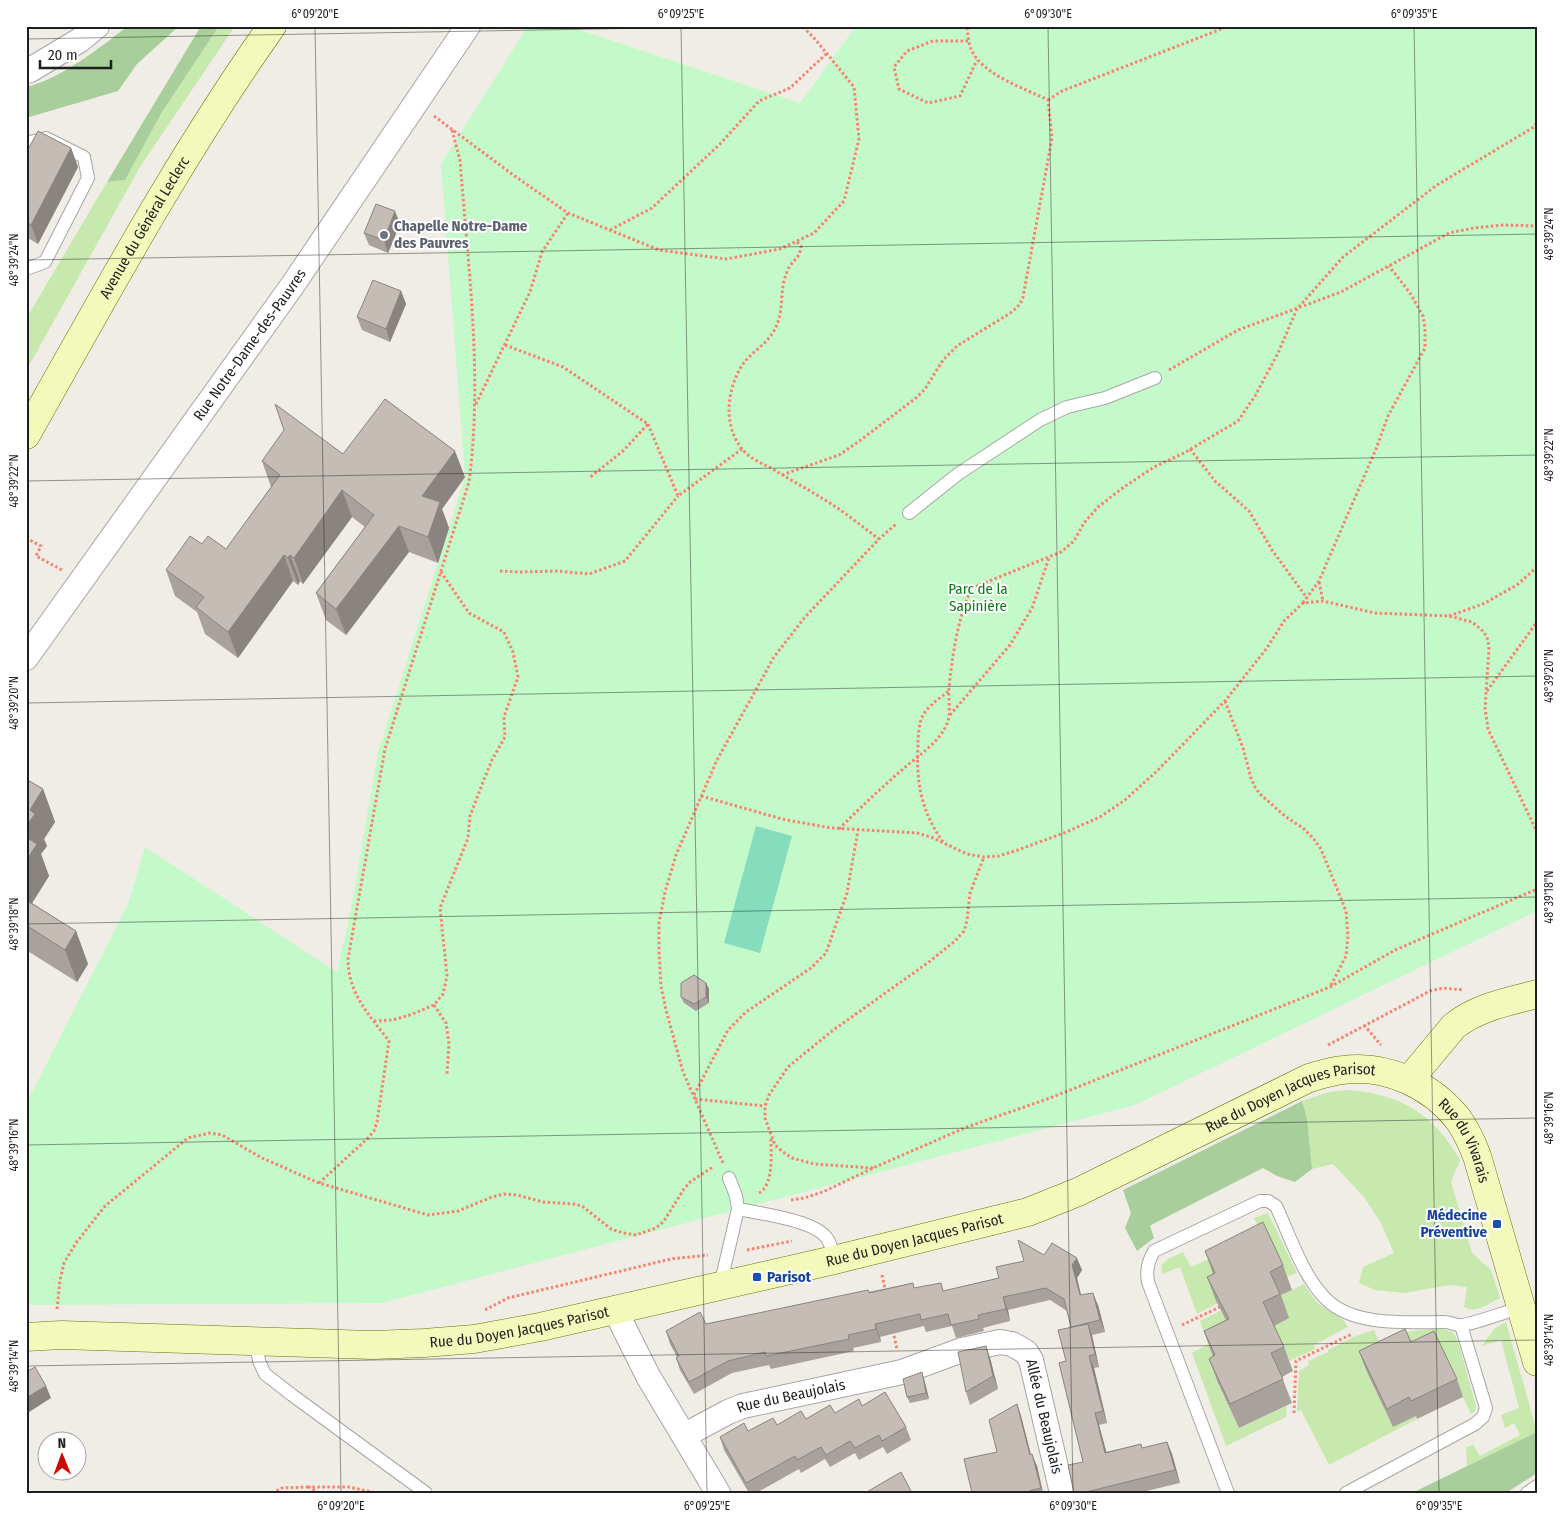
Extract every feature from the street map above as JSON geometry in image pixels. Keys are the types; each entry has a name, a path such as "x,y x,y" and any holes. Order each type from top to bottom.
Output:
{"street":[{"path":"26,71 80,40 97,26"},
{"name":"Avenue du Général Leclerc","path":"26,435 191,150 272,26"},
{"name":"Rue Notre-Dame-des-Pauvres","path":"26,658 292,286 468,26"},
{"path":"1410,1080 1454,1026 1462,1020 1491,1006 1537,994"},
{"name":"Rue du Doyen Jacques Parisot","path":"26,1337 61,1335 373,1345 424,1343 474,1338 540,1328 877,1250 1028,1212 1058,1200 1310,1078 1343,1070 1367,1070 1390,1073 1410,1080"},
{"name":"Rue du Vivarais","path":"1410,1080 1432,1094 1457,1118 1471,1142 1537,1362"},
{"path":"617,1311 648,1376 718,1493"},
{"name":"Allée du Beaujolais","path":"902,1372 962,1350 1000,1342 1012,1344 1026,1352 1031,1360 1062,1493"},
{"name":"Rue du Beaujolais","path":"685,1435 743,1406 902,1372"}],"lane":[{"path":"26,143 46,138 84,157 88,178 45,262 26,269"},
{"path":"909,513 958,474 1040,420 1067,407 1105,398 1155,378"},
{"path":"720,1286 738,1207 729,1178"},
{"path":"1228,1493 1148,1282 1146,1270 1154,1252 1260,1201 1268,1200 1276,1206 1308,1275 1328,1301 1342,1310 1379,1321 1408,1323 1448,1322 1461,1325 1522,1307"},
{"path":"738,1207 809,1225 823,1234 829,1241 834,1260"},
{"path":"1346,1493 1475,1424 1483,1417 1486,1408 1461,1325"},
{"path":"256,1341 259,1361 265,1374 292,1396 426,1493"},
{"path":"1527,1493 1537,1486"}],"path":[{"path":"319,1183 367,1139 374,1131 377,1122 388,1041 361,1005 348,972 348,959 385,749 469,482 473,452 476,404 475,361 460,160 452,130 568,213 659,250 726,260 780,249 814,233 844,201 858,139 854,87 802,26"},
{"path":"967,26 971,50 977,60 988,71 1048,100"},
{"path":"1048,100 1062,91 1228,26"},
{"path":"968,41 933,40 906,51 894,68 899,89 928,103 960,96 977,60"},
{"path":"609,230 652,208 720,144 759,100 790,88 826,54"},
{"path":"782,475 839,454 858,442 916,398 925,389 943,360 957,346 1012,312 1020,304 1023,297 1052,138 1048,100"},
{"path":"950,715 951,666 965,602 972,588 1061,552 1074,541 1084,523 1098,507 1124,487 1154,467 1190,449 1238,421 1255,396 1278,352 1297,309 1343,257 1437,185 1527,132 1537,124"},
{"path":"476,404 530,292 542,252 568,213"},
{"path":"1155,378 1238,330 1341,292 1449,233 1504,225 1537,226"},
{"path":"729,1178 683,1072 671,1034 661,986 659,951 659,923 665,892 676,855 717,760 774,657 805,617 879,539 823,499 748,456 737,444 732,433 729,418 729,402 733,386 741,367 772,335 780,318 787,270 800,255 801,246 797,242"},
{"path":"702,796 782,818 840,829 917,833 931,837 967,854 984,857 999,856 1064,833 1100,817 1125,800 1225,701 1267,648 1284,621 1303,603 1319,581 1376,449 1388,416 1425,348 1425,328 1422,316 1410,293 1389,266"},
{"path":"504,344 563,367 648,424 678,496"},
{"path":"589,478 623,451 648,424"},
{"path":"500,571 558,570 589,574 625,561 678,496 742,449"},
{"path":"1190,449 1215,481 1249,512 1272,550 1307,598"},
{"path":"26,538 41,546 36,556 63,570"},
{"path":"840,829 868,800 940,733 946,726 950,715 1010,645 1032,608 1049,557"},
{"path":"1449,616 1483,604 1517,585 1537,567"},
{"path":"373,1021 392,1020 434,1005 442,994 447,976 440,908 468,838 470,816 492,760 505,737 504,717 518,677 513,652 504,632 469,614 441,572"},
{"path":"1319,581 1323,600"},
{"path":"1303,603 1323,600 1375,613 1449,616 1472,622 1484,632 1488,640 1485,708 1488,729 1537,832"},
{"path":"1486,691 1537,622"},
{"path":"945,845 932,827 923,802 917,773 917,756 918,735 923,716 934,703 949,691"},
{"path":"1225,701 1243,748 1255,787 1280,812 1303,828 1313,838 1320,849 1346,911 1348,936 1346,956 1330,987"},
{"path":"694,1098 728,1030 746,1012 811,968 826,954 847,893 858,830"},
{"path":"873,1168 802,1162 783,1152 774,1145 770,1135 765,1118 765,1106 774,1086 788,1067 832,1031 928,962 964,931 970,893 984,857"},
{"path":"787,1200 804,1198 823,1192 967,1127 1050,1098 1330,987 1395,950 1537,889"},
{"path":"434,1005 446,1023 450,1044 447,1074"},
{"path":"694,1098 765,1106"},
{"path":"57,1317 60,1280 64,1263 76,1243 105,1206 188,1138 210,1133 222,1135 262,1158 319,1183 428,1215 458,1211 504,1194 517,1195 543,1202 582,1206 612,1229 636,1235 660,1224 690,1182 714,1167"},
{"path":"738,1207 762,1191 767,1183 771,1156 770,1135"},
{"path":"877,1250 886,1297"},
{"path":"1167,1332 1220,1307"},
{"path":"1290,1364 1379,1321"},
{"path":"892,1325 902,1372"},
{"path":"1294,1413 1296,1361"},
{"path":"309,1487 319,1493"},
{"path":"272,1493 282,1488 309,1487 349,1487 376,1493"}],"green space":[{"path":"128,26 179,26 137,64 118,91 26,118 26,87 66,70 93,53"},
{"path":"201,26 219,26 162,112 125,180 107,182"},
{"path":"219,26 235,26 140,167 26,371 26,319 107,182 125,180 162,112"},
{"name":"Parc de la Sapinière","path":"528,26 568,26 800,103 856,26 1537,26 1537,911 1135,1105 382,1303 26,1305 26,1104 128,904 145,847 337,972 351,909 378,752 465,477 441,164"},
{"path":"756,826 792,836 760,953 724,943"},
{"path":"1348,1090 1384,1096 1414,1109 1439,1130 1450,1144 1460,1160 1451,1182 1472,1253 1491,1270 1500,1298 1478,1309 1469,1309 1464,1307 1467,1287 1450,1285 1405,1293 1375,1290 1359,1283 1363,1267 1394,1253 1381,1223 1364,1197 1333,1164 1312,1169 1307,1118 1302,1101 1329,1092"},
{"path":"1302,1101 1307,1118 1312,1169 1295,1182 1277,1176 1263,1168 1153,1224 1150,1226 1154,1238 1137,1251 1125,1228 1131,1213 1123,1190"},
{"path":"1268,1213 1297,1273 1218,1303 1197,1314 1180,1267 1163,1274 1162,1266 1164,1263 1183,1252 1191,1267 1262,1234 1254,1218"},
{"path":"1304,1284 1318,1303 1339,1316 1348,1327 1314,1345 1315,1349 1289,1361 1272,1327 1279,1296"},
{"path":"1222,1310 1238,1344 1224,1380 1218,1384 1239,1428 1287,1406 1286,1417 1226,1446 1192,1353 1208,1344 1200,1321"},
{"path":"1506,1322 1537,1432 1467,1466 1466,1448 1473,1444 1480,1456 1520,1435 1514,1423 1505,1428 1501,1415 1519,1408 1501,1340 1482,1346 1495,1328"},
{"path":"1439,1328 1453,1332 1458,1341 1476,1406 1475,1411 1471,1414 1441,1350 1418,1360 1404,1332"},
{"path":"1374,1330 1387,1360 1366,1370 1393,1426 1416,1416 1417,1419 1329,1465 1301,1410 1297,1412 1299,1371 1309,1365 1308,1361 1328,1352 1328,1350 1353,1337"},
{"path":"1537,1432 1537,1473 1506,1493 1412,1493"}],"building":[{"path":"38,131 71,148 31,225 26,222 26,153"},
{"path":"376,204 395,211 384,240 364,233"},
{"path":"373,280 401,291 386,329 357,317"},
{"path":"385,399 455,451 422,496 440,502 428,537 399,526 336,609 316,593 374,515 342,490 294,558 290,555 288,558 284,555 228,632 196,607 204,597 166,570 190,536 202,544 208,536 226,549 280,475 262,461 284,430 275,404 343,454"},
{"path":"26,779 43,789 30,810 35,814 26,826"},
{"path":"26,837 37,844 26,861"},
{"path":"26,900 76,931 65,950 26,925"},
{"path":"694,975 706,983 706,997 694,1004 681,997 681,983"},
{"path":"1263,1222 1283,1265 1270,1272 1280,1294 1263,1302 1284,1347 1271,1353 1283,1379 1230,1404 1209,1359 1215,1355 1204,1331 1229,1319 1207,1277 1215,1273 1205,1251"},
{"path":"1018,1240 1044,1255 1052,1243 1077,1258 1072,1265 1080,1295 1093,1293 1100,1320 1071,1327 1064,1299 1046,1288 1003,1297 1006,1309 978,1315 979,1319 951,1325 948,1314 921,1320 920,1314 875,1324 876,1329 848,1335 849,1339 766,1356 765,1352 728,1361 689,1382 676,1358 679,1356 666,1331 700,1312 706,1324 868,1290 869,1293 913,1283 914,1288 941,1283 943,1291 999,1278 996,1267 1024,1261"},
{"path":"1088,1324 1095,1354 1089,1356 1103,1411 1095,1413 1105,1453 1141,1444 1142,1448 1167,1442 1175,1470 1082,1493 1074,1493 1068,1465 1083,1462 1059,1363 1066,1361 1058,1330"},
{"path":"1405,1329 1411,1342 1434,1331 1457,1379 1411,1401 1409,1397 1387,1409 1359,1351"},
{"path":"986,1346 993,1376 966,1392 958,1352"},
{"path":"35,1367 46,1386 26,1398 26,1372"},
{"path":"922,1372 926,1393 907,1397 903,1379"},
{"path":"885,1392 906,1427 882,1441 879,1435 855,1448 850,1441 826,1455 821,1447 797,1460 795,1456 746,1483 720,1437 744,1423 748,1431 773,1418 777,1425 801,1411 806,1419 830,1405 835,1413 859,1399 862,1406"},
{"path":"1017,1404 1030,1455 1032,1454 1041,1488 1029,1491 1030,1493 972,1493 964,1459 997,1452 989,1420"},
{"path":"901,1472 912,1493 865,1493"}],"place":[{"name":"Chapelle Notre-Dame des Pauvres","path":"384,235"},
{"name":"Médecine Préventive","path":"1497,1224"},
{"name":"Parisot","path":"757,1277"}]}
